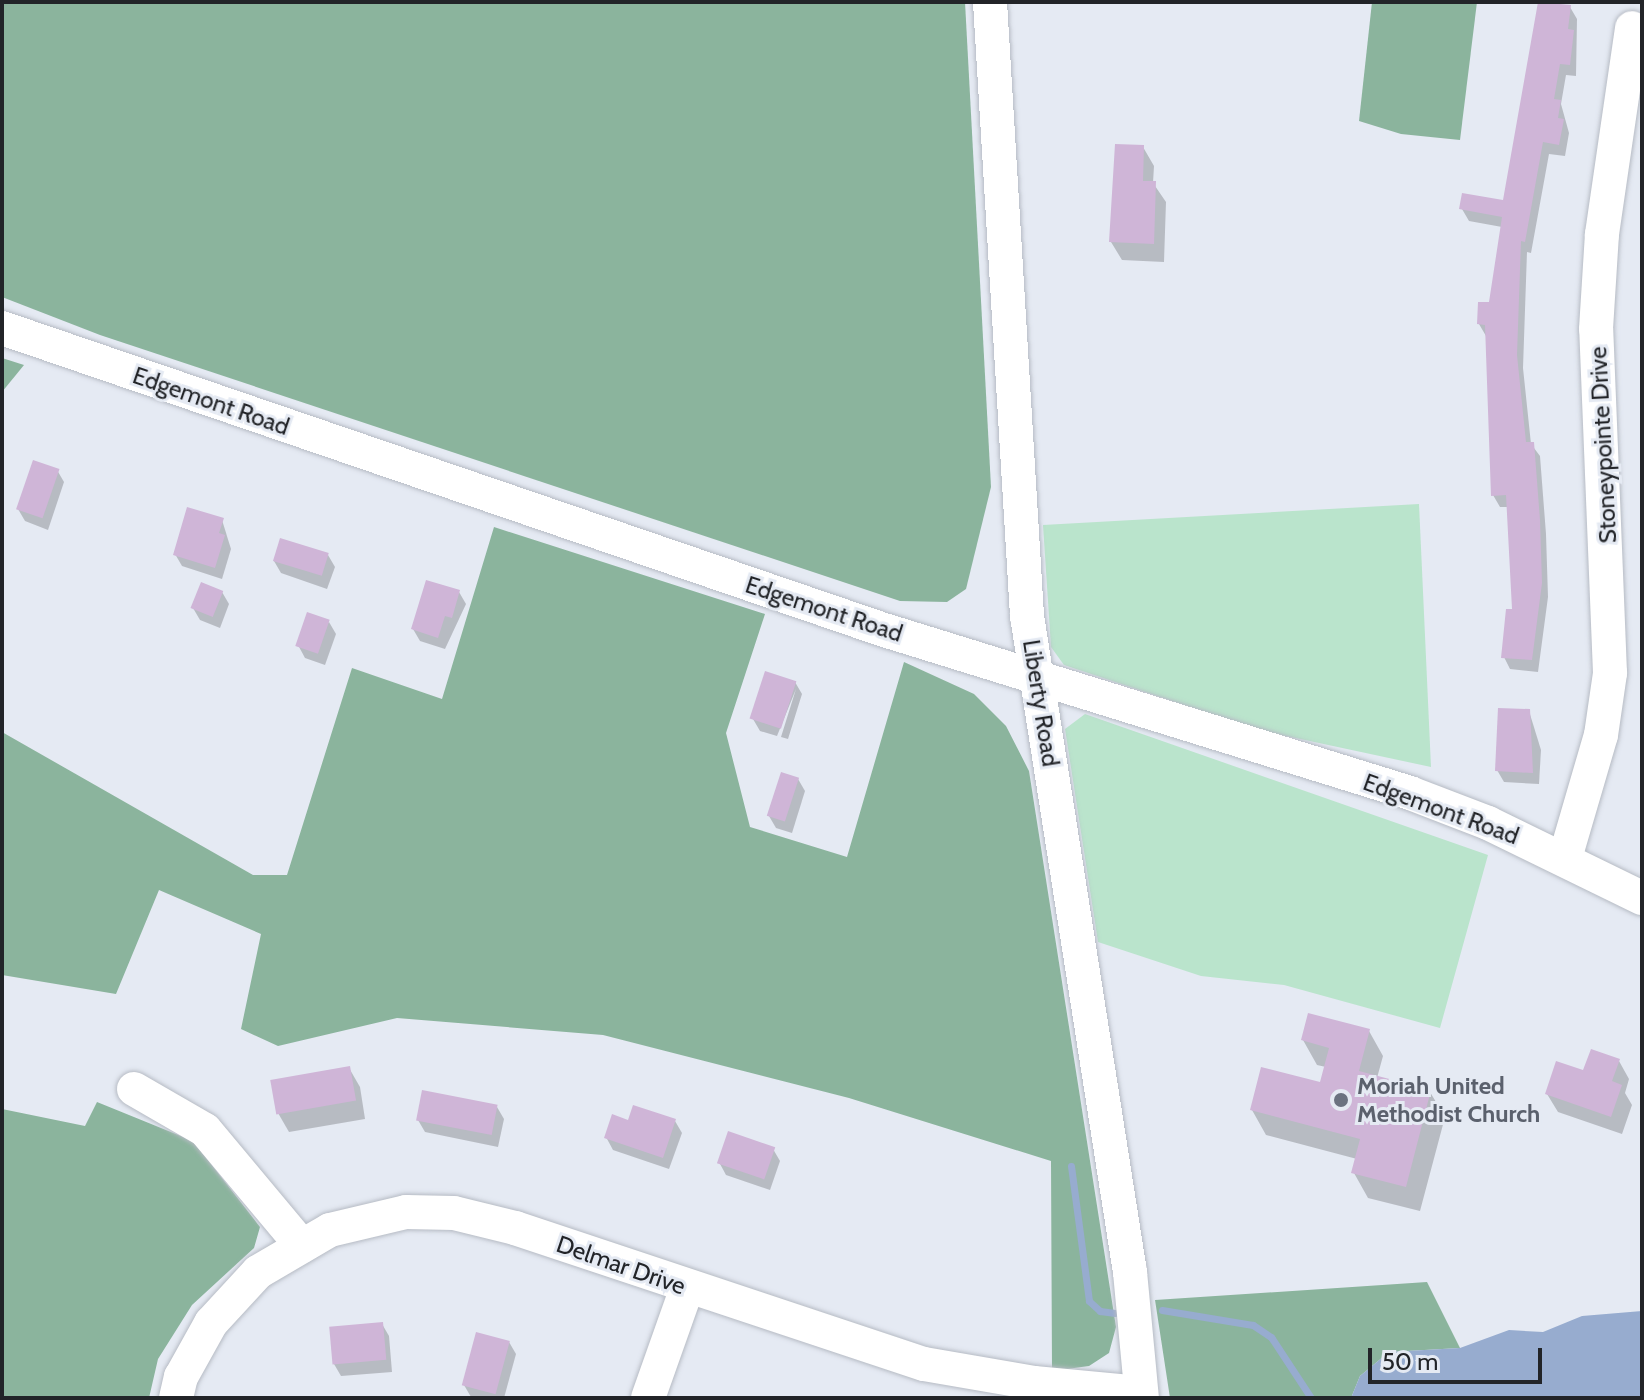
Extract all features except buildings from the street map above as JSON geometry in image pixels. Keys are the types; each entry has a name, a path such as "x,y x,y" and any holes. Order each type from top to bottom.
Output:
{"street":[{"name":"Liberty Road","path":"990,2 1027,616 1130,1272 1141,1395"},
{"name":"Stoneypointe Drive","path":"1565,858 1601,735 1610,673 1596,329 1602,234 1632,28"},
{"name":"Edgemont Road","path":"2,328 866,624 1410,793 1565,858 1642,898"},
{"path":"134,1089 205,1130 302,1246"},
{"name":"Delmar Drive","path":"176,1398 181,1377 211,1323 258,1272 302,1246 360,1220 406,1212 454,1213 515,1228 687,1288 924,1364 1034,1383 1141,1395"},
{"path":"648,1398 687,1288"}],"green space":[{"path":"2,2 965,2 991,487 966,589 947,602 900,601 100,335 2,297"},
{"path":"1372,2 1477,2 1460,140 1401,134 1359,121"},
{"path":"2,358 24,365 2,392"},
{"path":"1419,504 1431,767 1263,731 1064,665 1051,647 1043,525"},
{"path":"494,527 765,614 726,733 750,827 847,857 904,662 974,694 1006,726 1029,771 1116,1327 1109,1353 1089,1366 1052,1371 1051,1161 849,1098 603,1035 397,1018 278,1046 241,1029 261,934 159,890 116,994 2,975 2,732 253,875 287,875 352,668 442,699"},
{"path":"1085,714 1488,855 1440,1028 1284,985 1201,976 1098,942 1065,729"},
{"path":"97,1102 193,1141 260,1227 254,1248 192,1305 158,1359 149,1398 2,1398 2,1109 85,1126"},
{"path":"1427,1282 1460,1348 1389,1352 1360,1376 1351,1398 1170,1398 1155,1300"}],"water":[{"path":"1642,1311 1642,1398 1351,1398 1360,1376 1389,1352 1460,1348 1509,1330 1543,1332 1582,1316"}],"waterway":[{"path":"1071,1166 1089,1301 1100,1311 1115,1313"},
{"path":"1162,1310 1253,1325 1271,1337 1311,1398"}],"place":[{"name":"Moriah United Methodist Church","path":"1341,1100"}]}
